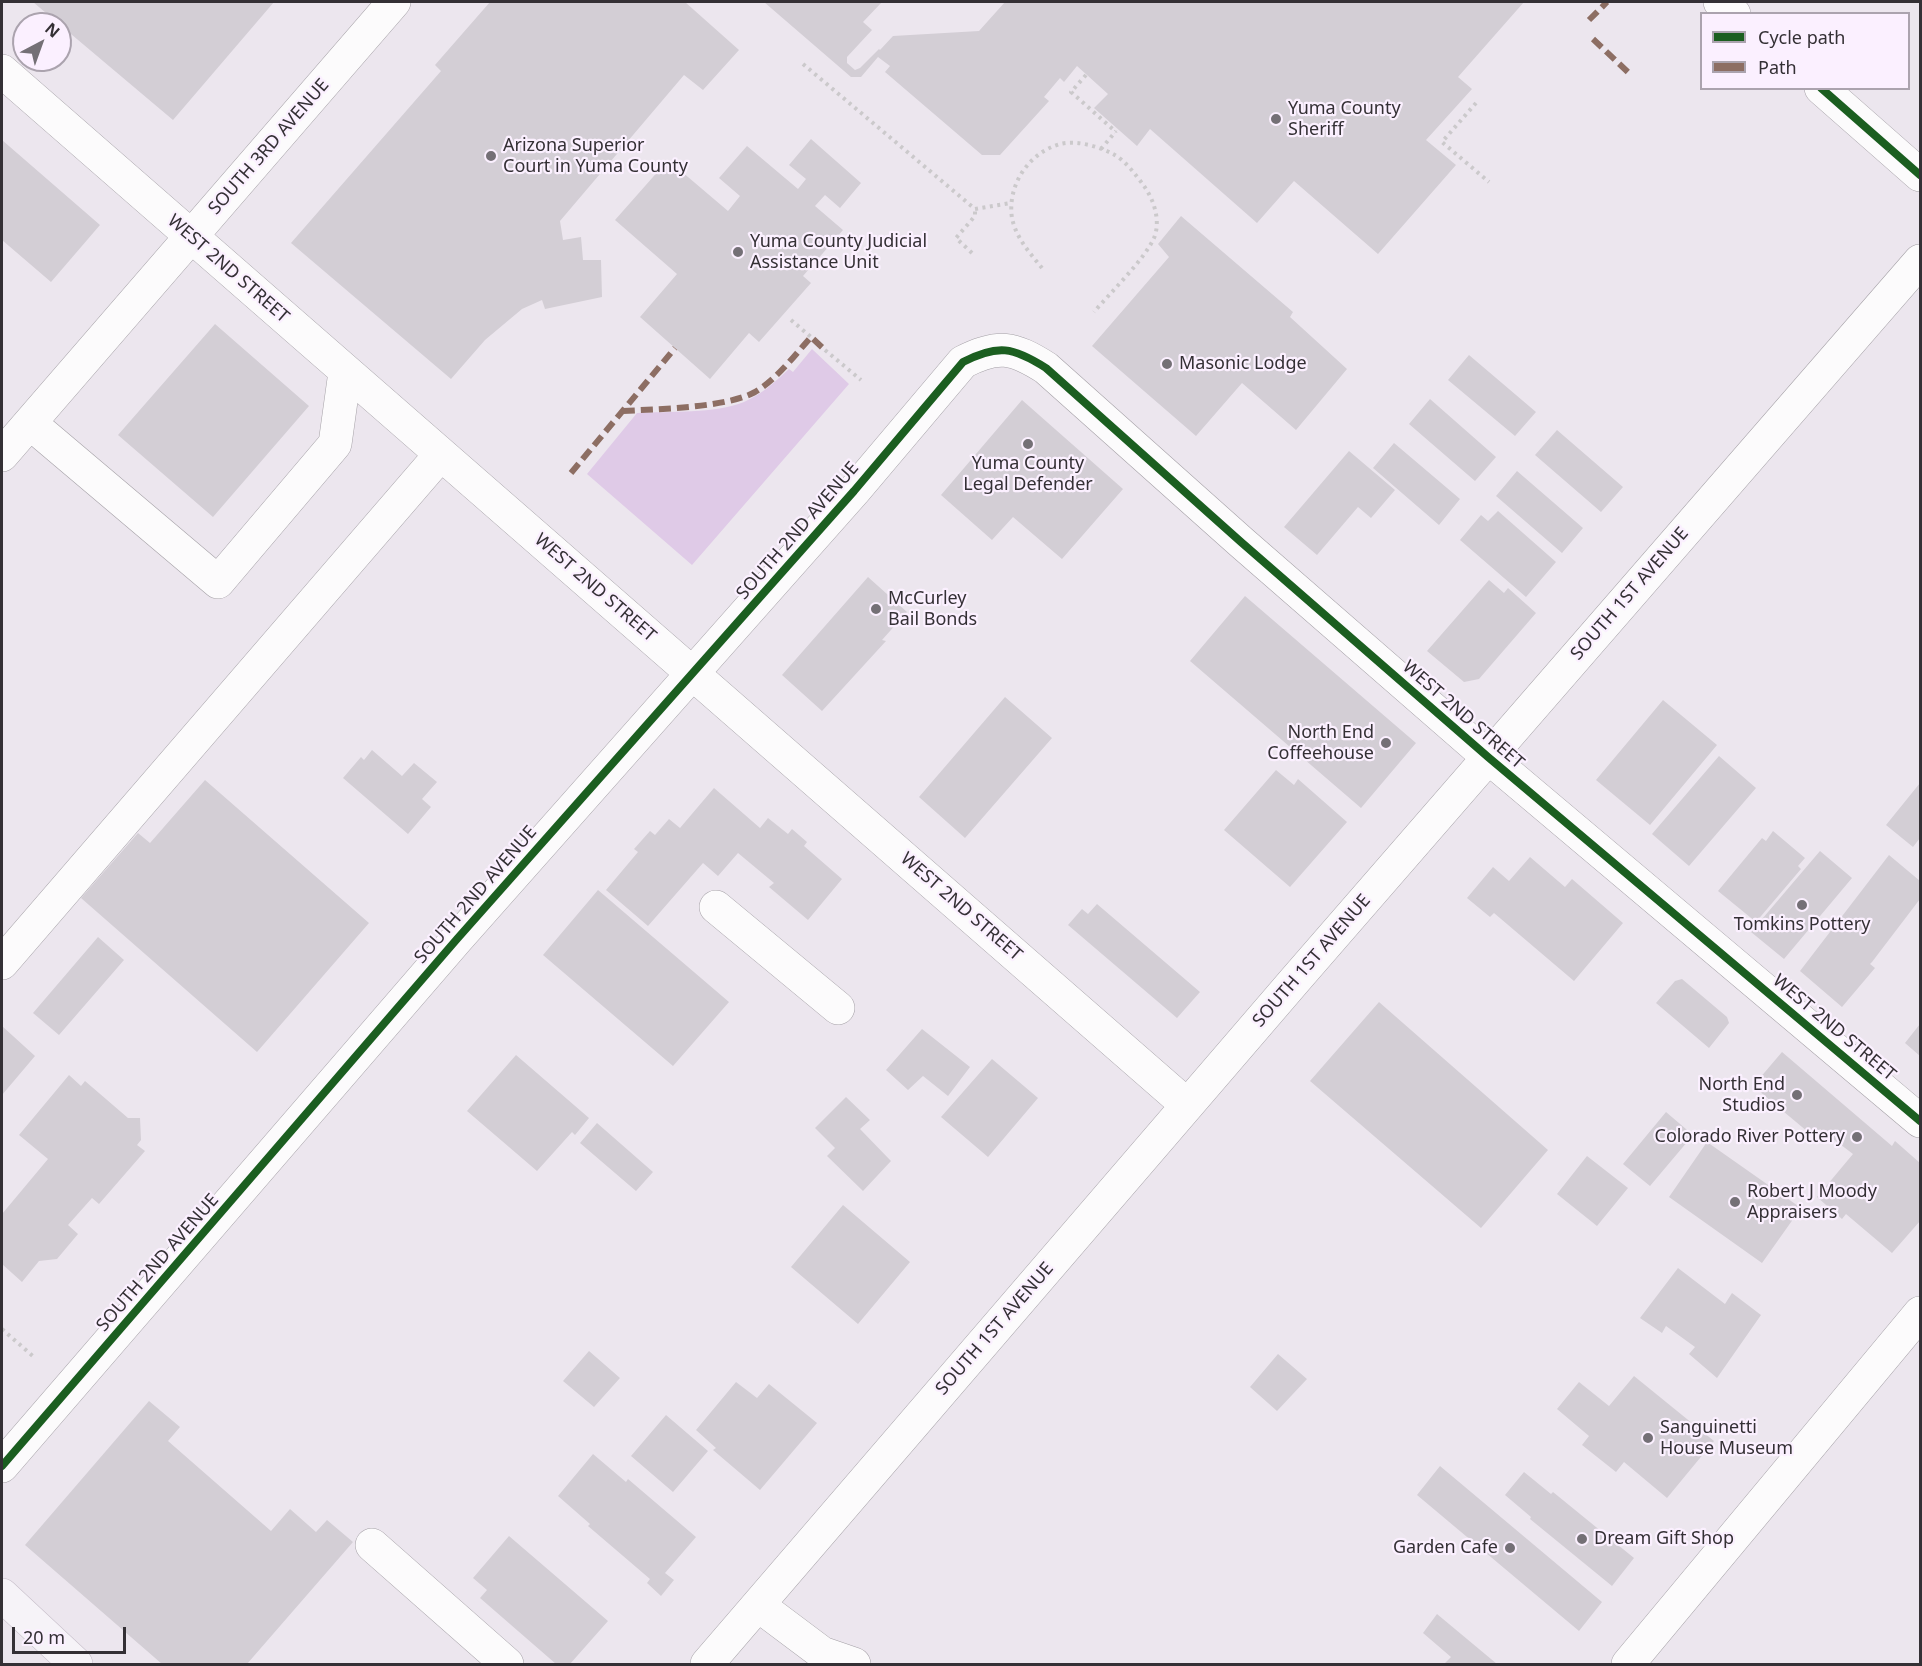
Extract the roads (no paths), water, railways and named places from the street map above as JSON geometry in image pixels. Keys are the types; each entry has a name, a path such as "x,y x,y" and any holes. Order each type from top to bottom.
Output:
{"main road":[{"path":"2,1595 76,1665"}],"street":[{"name":"SOUTH 3RD AVENUE","path":"2,455 394,2"},
{"path":"1719,2 1732,12"},
{"name":"WEST 2ND STREET","path":"2,71 1187,1105"},
{"path":"1823,90 1920,175"},
{"name":"SOUTH 1ST AVENUE","path":"707,1665 1187,1105 1920,261"},
{"name":"WEST 2ND STREET","path":"981,352 1006,349 1026,355 1046,368 1488,757 1920,1121"},
{"name":"SOUTH 2ND AVENUE","path":"2,1466 457,939 854,491 963,362 981,352"},
{"path":"30,423 218,582 335,444 345,372"},
{"path":"2,963 441,454"},
{"path":"716,907 838,1008"},
{"path":"1628,1665 1920,1313"},
{"path":"372,1545 507,1665"},
{"path":"758,1605 822,1653 854,1665"}],"place":[{"name":"Yuma County Sheriff","path":"1276,119"},
{"name":"Arizona Superior Court in Yuma County","path":"491,156"},
{"name":"Yuma County Judicial Assistance Unit","path":"738,252"},
{"name":"Masonic Lodge","path":"1167,364"},
{"name":"Yuma County Legal Defender","path":"1028,444"},
{"name":"McCurley Bail Bonds","path":"876,609"},
{"name":"North End Coffeehouse","path":"1386,743"},
{"name":"Tomkins Pottery","path":"1802,905"},
{"name":"North End Studios","path":"1797,1095"},
{"name":"Colorado River Pottery","path":"1857,1137"},
{"name":"Robert J Moody Appraisers","path":"1735,1202"},
{"name":"Sanguinetti House Museum","path":"1648,1438"},
{"name":"Dream Gift Shop","path":"1582,1539"},
{"name":"Garden Cafe","path":"1510,1548"}]}
